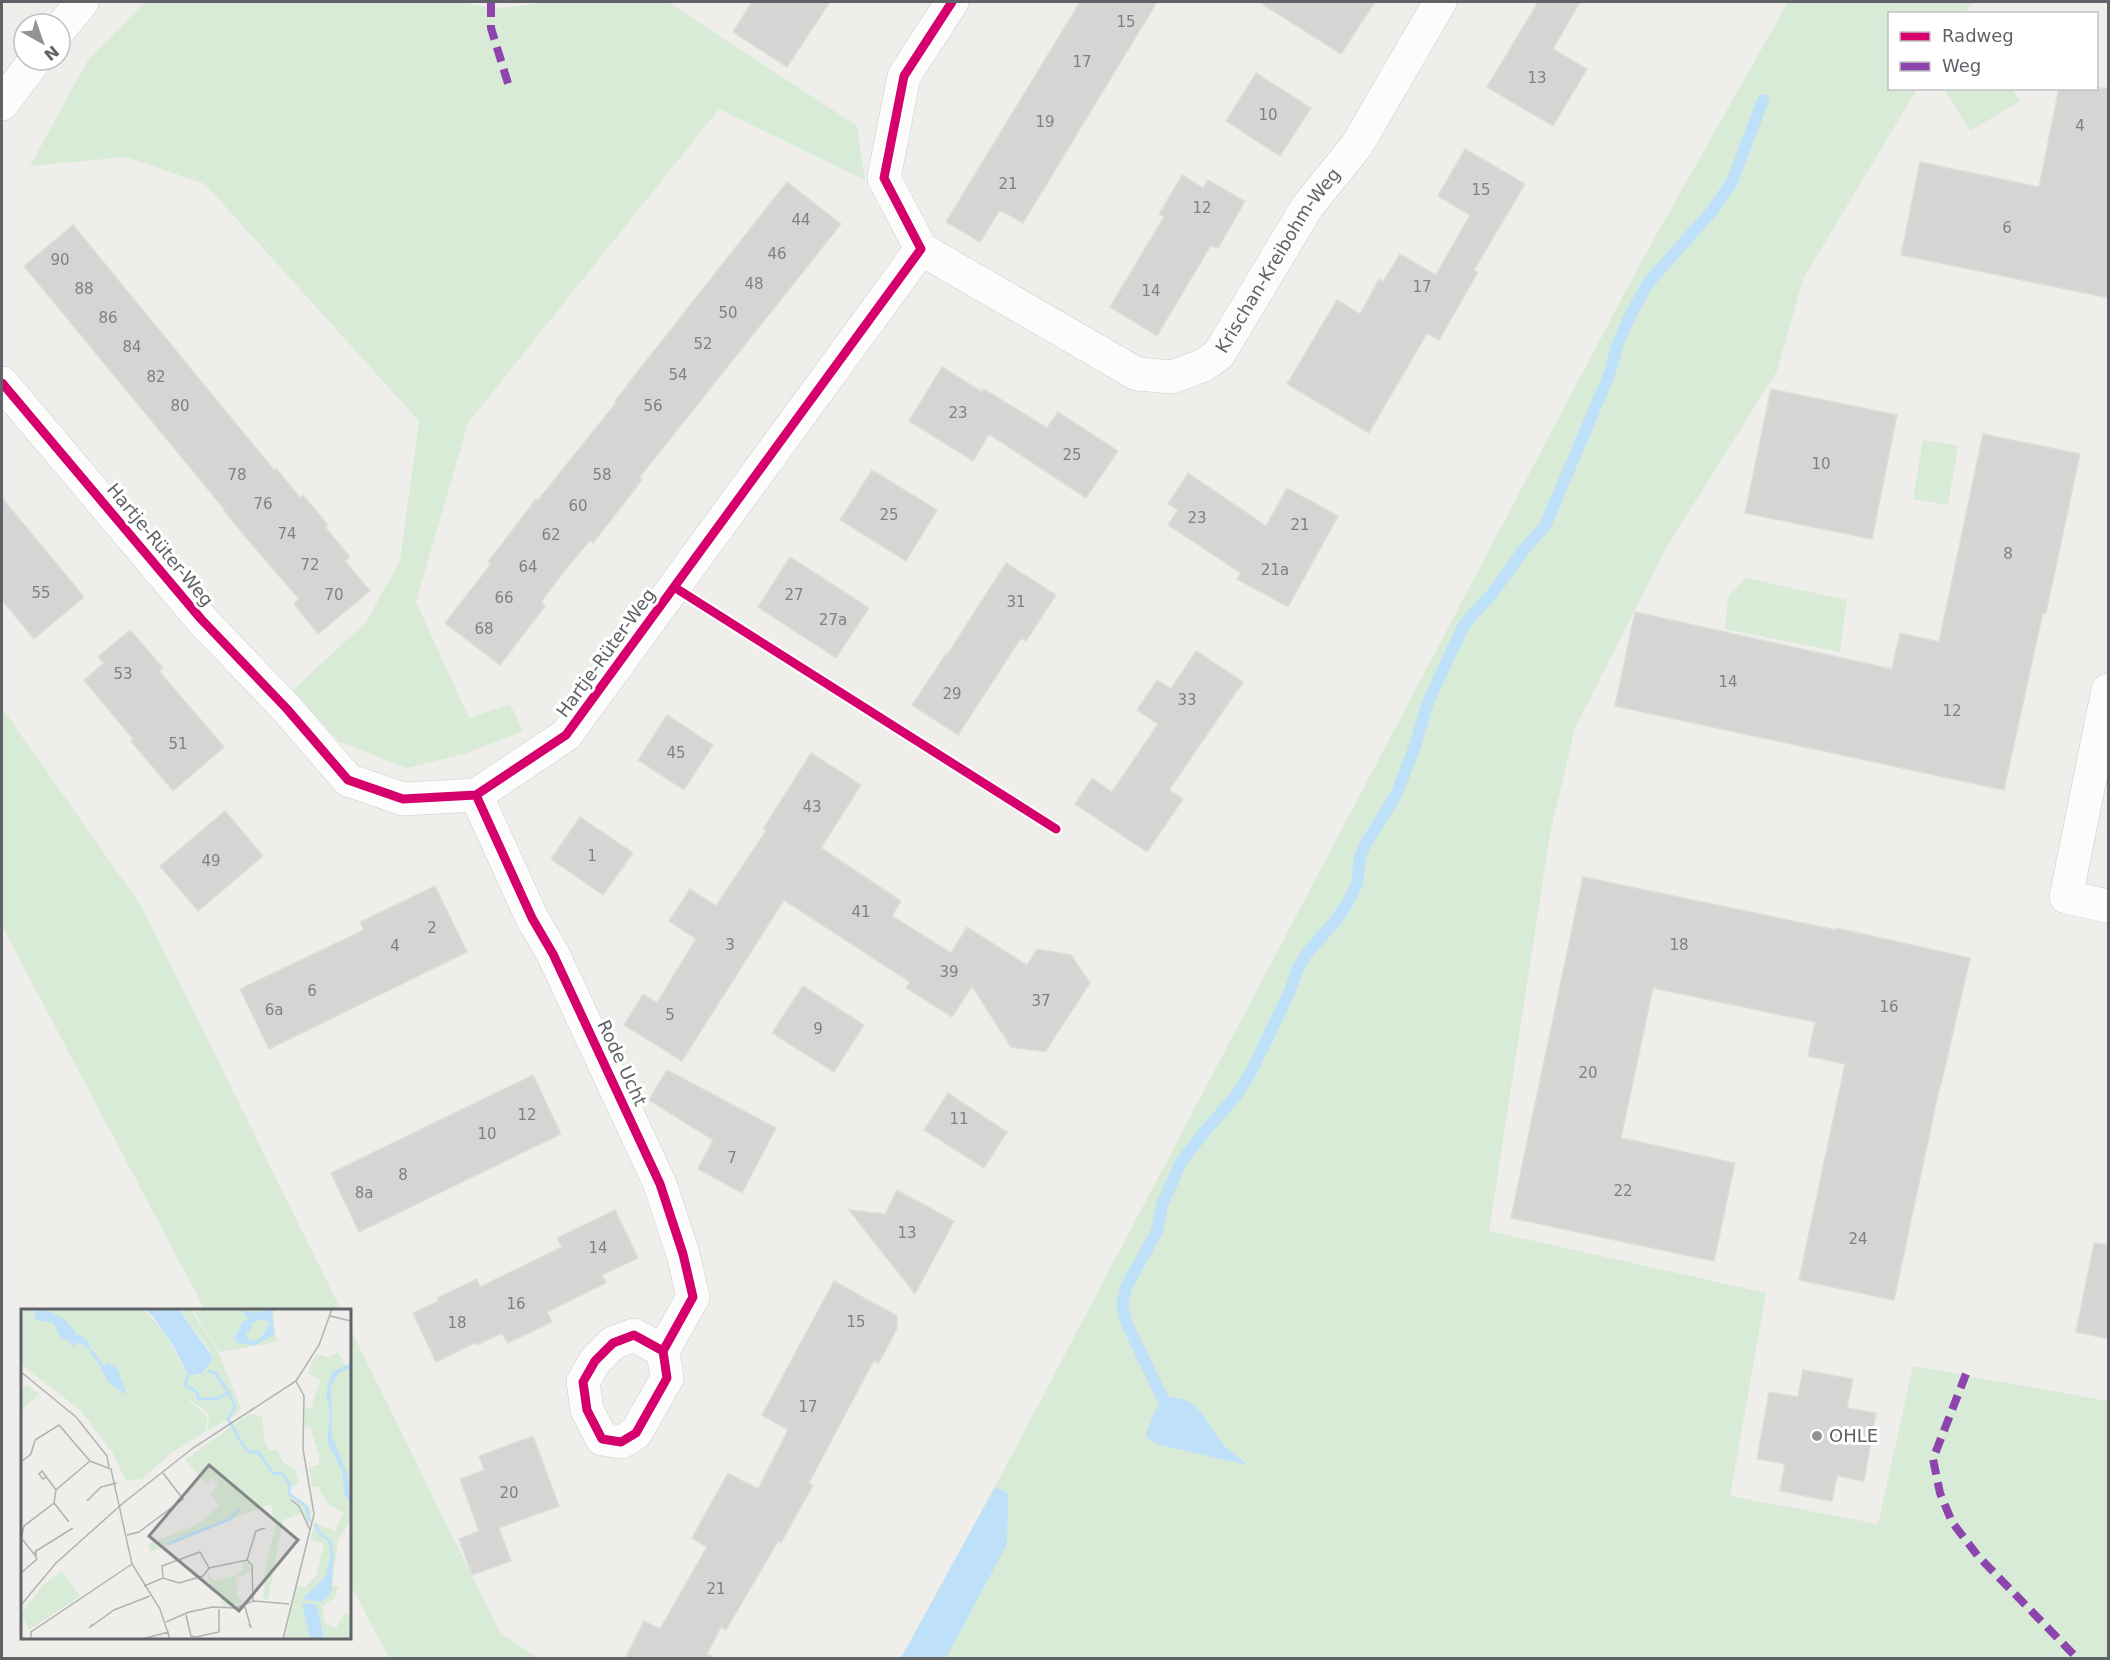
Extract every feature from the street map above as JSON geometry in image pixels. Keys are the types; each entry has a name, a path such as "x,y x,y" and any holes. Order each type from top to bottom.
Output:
{"street":[{"path":"72,14 82,2"},
{"path":"921,249 884,178 904,76 952,2"},
{"name":"Krischan-Kreibohm-Weg","path":"921,249 1137,374 1172,377 1204,365 1219,354 1307,207 1357,145 1440,2"},
{"path":"2,104 26,72"},
{"name":"Hartje-Rüter-Weg","path":"2,383 201,619 287,709 348,780 404,799 476,795 566,735 921,249"},
{"path":"2109,690 2066,897 2109,906"},
{"name":"Rode Ucht","path":"476,795 532,918 553,954 660,1184 683,1254 693,1297 663,1351"}],"green space":[{"path":"145,2 462,2 494,9 547,2 668,2 857,126 865,180 719,109 468,423 416,602 469,718 510,704 523,731 467,753 407,768 340,742 292,691 366,622 400,561 419,421 205,184 126,157 30,166 88,60"},
{"path":"1788,2 1974,2 1965,12 1888,12 1888,90 1916,90 1803,279 1777,371 1666,548 1575,728 1550,834 1489,1231 1766,1293 1730,1496 1878,1524 1913,1366 2108,1401 2108,1658 901,1658 1005,1468 1641,262"},
{"path":"1945,90 2013,90 2020,101 1970,131"},
{"path":"1923,440 1958,446 1948,505 1913,499"},
{"path":"1746,578 1847,600 1840,652 1725,629 1728,597"},
{"path":"2,708 142,907 341,1309 204,1309 2,926"},
{"path":"351,1330 500,1633 538,1658 389,1658 351,1586"}],"water":[{"path":"1162,1397 1175,1397 1193,1404 1225,1446 1247,1465 1151,1441 1146,1436"},
{"path":"995,1487 1008,1493 1007,1544 946,1658 901,1658"}],"building":[{"path":"752,2 830,2 787,67 733,32"},
{"path":"1080,2 1157,2 1023,223 1000,210 980,242 946,222"},
{"path":"1259,2 1375,2 1341,54"},
{"path":"1538,2 1580,2 1553,49 1587,69 1553,126 1487,87"},
{"path":"1256,73 1311,108 1280,156 1226,121"},
{"path":"2109,88 2109,298 1901,255 1920,162 2039,187 2059,90"},
{"path":"1465,149 1525,184 1474,270 1478,272 1439,340 1427,333 1369,433 1287,384 1337,300 1360,314 1379,279 1383,282 1400,254 1436,275 1470,215 1438,196"},
{"path":"1182,175 1203,188 1208,180 1245,201 1218,248 1211,245 1157,336 1110,307 1164,217 1159,214"},
{"path":"787,182 841,224 639,478 642,480 593,543 590,540 565,570 541,602 545,606 500,665 445,623 491,564 488,562 536,499 538,500 616,403 615,401"},
{"path":"73,225 274,470 276,468 300,498 303,495 350,557 345,561 370,591 318,634 294,604 299,599 24,266"},
{"path":"942,367 982,392 984,389 1047,428 1058,412 1118,451 1086,498 989,434 973,461 909,421"},
{"path":"1771,389 1897,415 1872,539 1745,513"},
{"path":"1983,434 2080,454 2046,613 2043,612 2004,790 1615,706 1635,612 1892,669 1900,633 1939,642"},
{"path":"872,470 937,510 906,561 840,520"},
{"path":"1188,473 1266,526 1287,488 1338,516 1288,607 1237,579 1241,573 1168,525 1178,510 1168,504"},
{"path":"2,498 84,597 34,639 2,600"},
{"path":"790,557 869,608 836,658 758,607"},
{"path":"1006,563 1056,595 1026,641 1021,638 958,735 912,705"},
{"path":"130,630 163,668 159,671 224,747 173,791 84,680 104,663 98,657"},
{"path":"1196,651 1243,682 1169,790 1183,799 1147,852 1075,804 1092,778 1112,792 1158,724 1137,710 1157,680 1171,689"},
{"path":"667,715 713,745 684,790 638,760"},
{"path":"811,753 861,785 821,848 901,901 892,916 951,953 967,927 1027,965 1037,949 1071,955 1090,983 1045,1052 1011,1047 972,986 952,1017 906,988 910,982 784,900 682,1061 624,1025 643,994 657,1003 696,939 669,921 690,889 716,906 766,831 763,829"},
{"path":"225,811 263,856 198,911 160,866"},
{"path":"580,817 633,853 603,895 551,859"},
{"path":"1583,877 1836,930 1836,928 1970,958 1894,1300 1799,1280 1845,1064 1808,1056 1815,1022 1653,988 1621,1138 1735,1163 1714,1261 1511,1218"},
{"path":"435,886 467,952 269,1049 240,989 364,930 360,922"},
{"path":"803,986 864,1025 834,1072 772,1033"},
{"path":"667,1070 776,1128 742,1193 698,1169 713,1140 649,1100"},
{"path":"533,1075 561,1134 359,1232 331,1173"},
{"path":"948,1093 1007,1132 984,1168 924,1130"},
{"path":"897,1190 954,1221 915,1294 849,1210 885,1214"},
{"path":"615,1210 638,1258 602,1275 606,1283 547,1312 552,1322 508,1343 502,1333 477,1345 476,1342 436,1362 413,1313 439,1301 437,1298 477,1279 480,1287 562,1247 557,1238"},
{"path":"2094,1243 2109,1245 2109,1339 2076,1332"},
{"path":"834,1281 897,1316 897,1328 879,1363 874,1360 809,1483 813,1485 781,1543 778,1541 726,1630 721,1627 707,1654 716,1659 625,1659 644,1621 660,1629 707,1547 692,1538 728,1473 758,1489 788,1430 762,1415"},
{"name":"OHLE","path":"1803,1370 1853,1379 1847,1408 1876,1413 1864,1481 1837,1476 1832,1501 1780,1491 1785,1464 1757,1459 1769,1392 1798,1397"},
{"path":"533,1436 559,1506 499,1528 511,1561 472,1575 459,1539 479,1531 460,1479 484,1470 479,1456"}],"waterway":[{"path":"1162,1397 1126,1322 1122,1305 1126,1287 1157,1231 1162,1205 1181,1162 1236,1096 1252,1070 1290,991 1298,968 1307,953 1337,919 1348,902 1357,884 1360,857 1365,845 1396,795 1415,746 1428,702 1462,629 1545,526 1609,375 1618,343 1629,318 1648,283 1712,211 1732,182 1763,100"}],"marked path":[{"path":"491,2 491,28 510,90"},
{"path":"1966,1374 1933,1459 1940,1493 1952,1522 1978,1556 2077,1658"}],"cycle path":[{"path":"2,383 201,619 287,709 348,780 403,799 476,795 566,735 921,249 884,178 904,76 952,2"},
{"path":"674,587 1056,829"},
{"path":"476,795 532,918 553,954 660,1184 683,1254 693,1297 663,1351 634,1335 613,1343 595,1361 583,1382 587,1410 602,1439 621,1442 636,1433 667,1378 663,1351"}],"place":[{"name":"OHLE","path":"1817,1436"}]}
